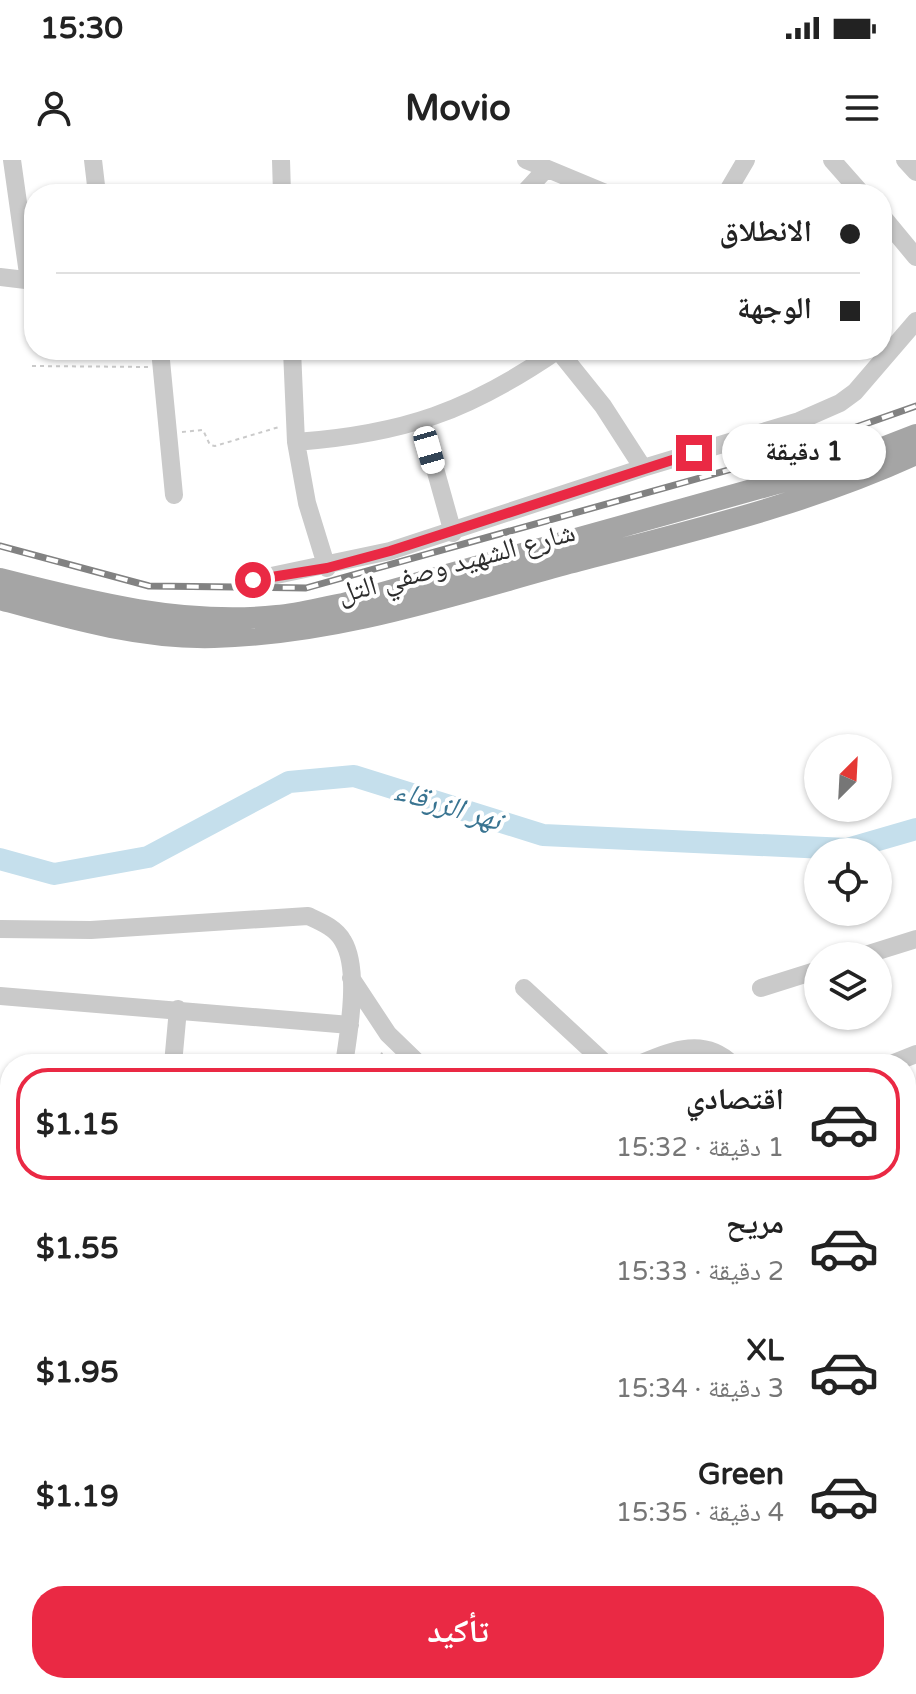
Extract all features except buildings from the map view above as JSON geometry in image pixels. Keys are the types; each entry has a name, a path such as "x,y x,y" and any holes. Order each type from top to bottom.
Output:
{"main road":[{"name":"شارع الشهيد وصفي التل","path":"0,579 99,604 149,612 200,617 276,616 343,604 831,468 916,435"},
{"name":"شارع الشهيد وصفي التل","path":"0,599 141,632 210,638 317,630 772,509 873,474 916,454"}],"street":[{"path":"12,160 24,233"},
{"path":"96,160 97,184"},
{"path":"281,160 282,184"},
{"path":"526,160 583,184"},
{"path":"732,184 746,160"},
{"path":"832,160 853,184"},
{"path":"905,160 916,172"},
{"path":"532,184 546,169"},
{"path":"892,228 916,257"},
{"path":"0,277 24,280"},
{"path":"892,336 916,321"},
{"path":"161,360 174,495"},
{"path":"292,360 295,433 307,503 327,568"},
{"path":"295,433 354,437 422,422 492,394 543,360"},
{"path":"566,360 612,418 643,468"},
{"path":"253,580 327,568 453,533 643,468 770,432 840,403 855,392 875,360"},
{"path":"422,422 453,533"},
{"path":"0,929 91,930 296,915 324,923 342,939 351,978 346,1054"},
{"path":"892,948 915,942"},
{"path":"761,988 804,974"},
{"path":"351,978 388,1034 409,1054"},
{"path":"524,988 595,1054"},
{"path":"0,996 350,1025"},
{"path":"174,1054 178,1009"},
{"path":"667,1054 686,1047 710,1050 716,1054"}],"path":[{"path":"32,366 143,360"},
{"path":"169,434 201,429 210,445 215,446 295,433"}],"waterway":[{"name":"نهر الزرقاء","path":"0,859 54,874 148,857 289,782 354,776 543,835 847,849 916,829"}],"railway":[{"path":"0,546 149,586 306,588 757,462 916,406"}],"route":[{"path":"253,580 327,568 453,533 694,453"}]}
